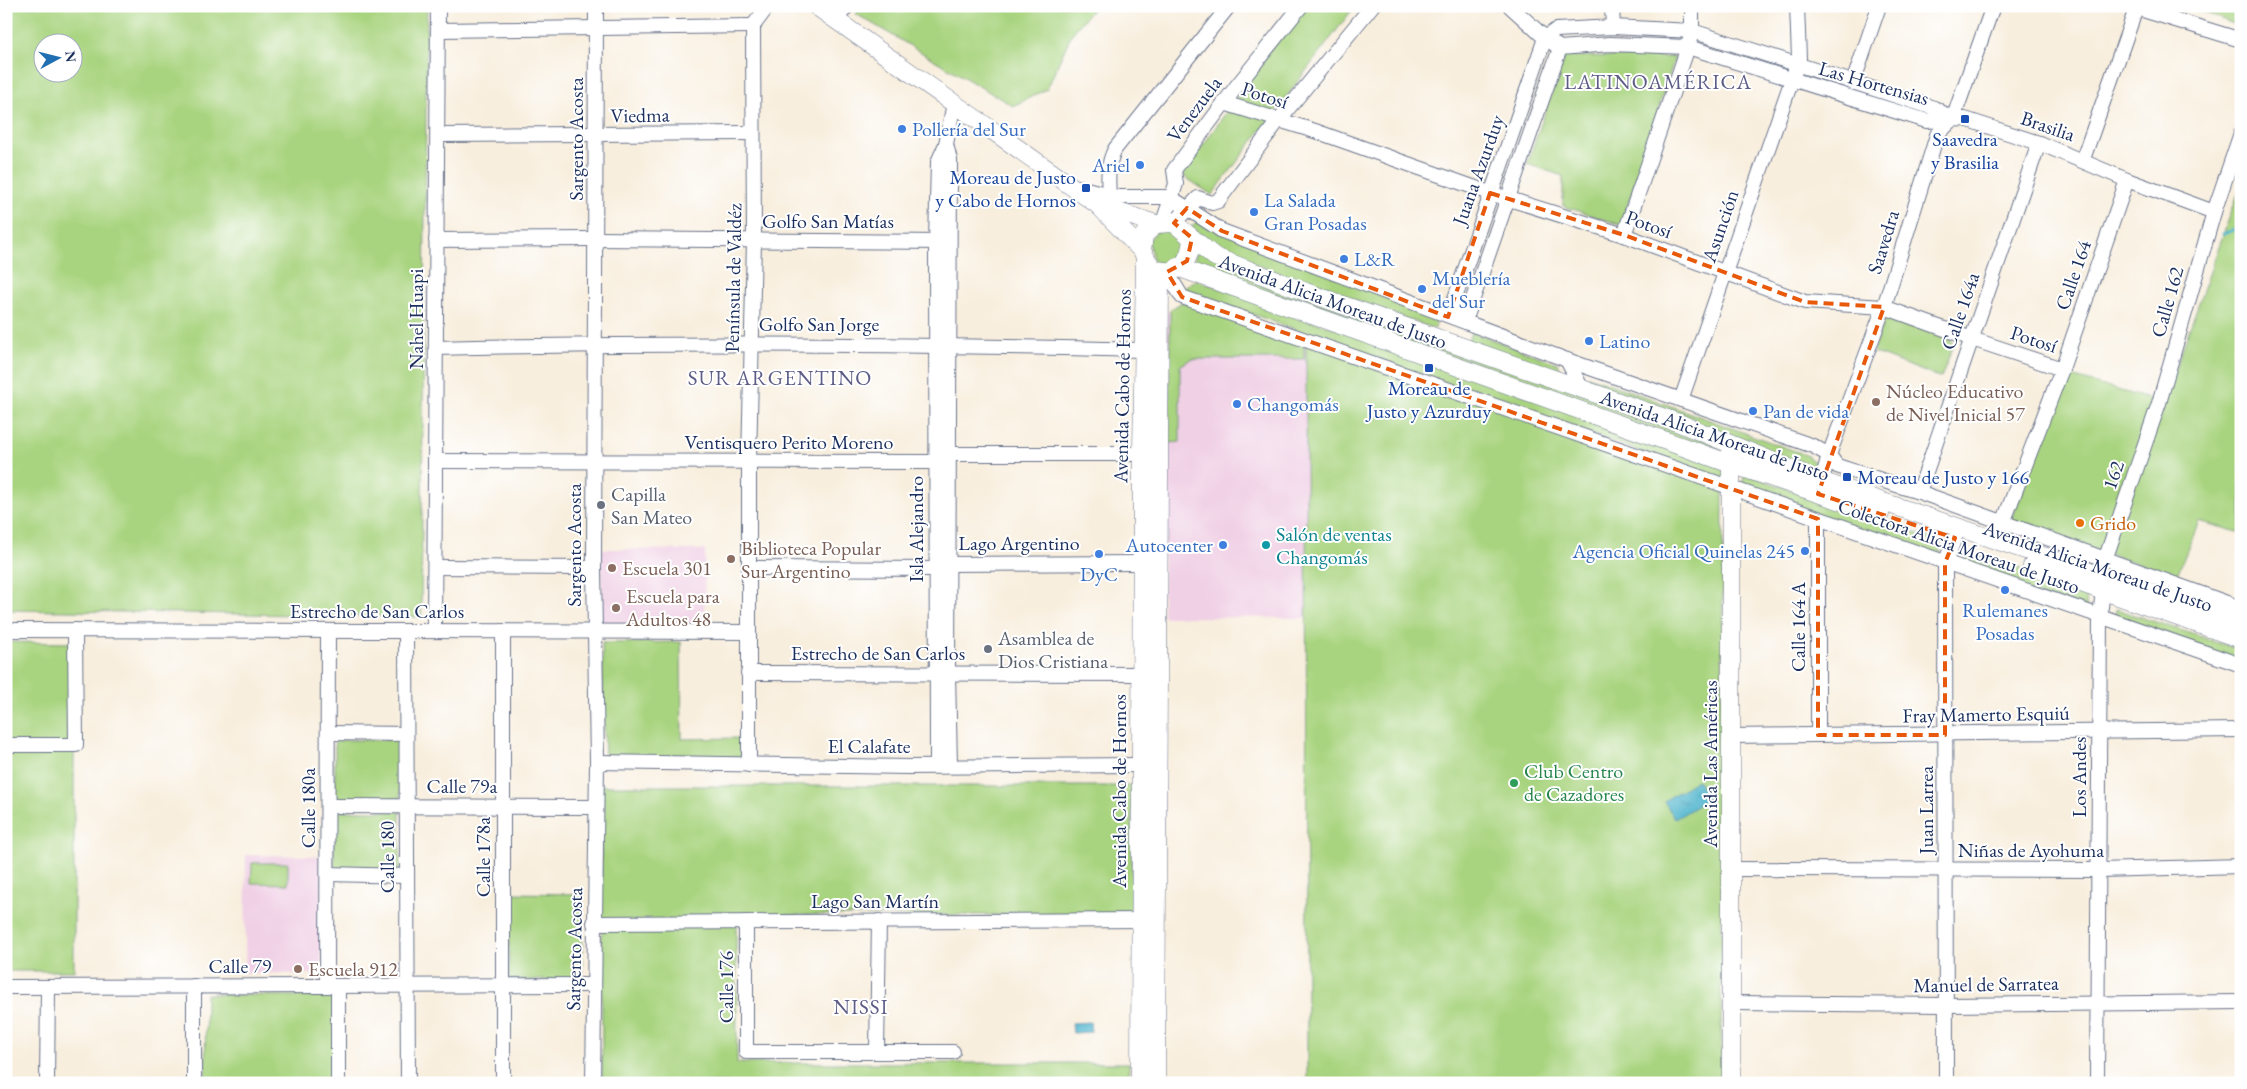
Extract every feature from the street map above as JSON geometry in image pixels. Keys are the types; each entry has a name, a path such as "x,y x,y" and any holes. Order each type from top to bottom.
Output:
{"main road":[{"name":"Avenida Alicia Moreau de Justo","path":"816,6 842,13 951,100 1064,181 1103,200 1164,223 1192,238 1215,257 1306,292 1582,388 1731,444 1819,487 1955,538 2103,591 2240,634"},
{"name":"Avenida Alicia Moreau de Justo","path":"1103,200 1152,268 1168,270 1731,464 1819,487 2240,634"},
{"path":"1143,255 1144,235 1164,223"},
{"name":"Avenida Alicia Moreau de Justo","path":"1168,270 1187,261 1192,238"},
{"name":"Avenida Cabo de Hornos","path":"1143,255 1141,563 1149,674 1140,765 1156,1083"},
{"name":"Avenida Cabo de Hornos","path":"1140,1083 1149,920 1149,674 1168,270"},
{"name":"Avenida Las Américas","path":"1731,444 1731,1083"}],"street":[{"name":"Nahel Huapi","path":"434,631 438,6"},
{"name":"Sargento Acosta","path":"594,1083 593,985 597,762 594,632 596,6"},
{"path":"438,30 753,26 768,6"},
{"path":"1170,197 1103,200 1111,157 1115,149 1229,6"},
{"name":"Venezuela","path":"1164,223 1170,197 1176,184 1174,170 1300,6"},
{"path":"1164,223 1187,208 1198,198 1212,203 1218,201 1278,121 1372,6"},
{"path":"1510,6 1545,38 1560,48"},
{"path":"1545,38 1556,30 1613,27 1612,6"},
{"path":"1624,235 1688,47 1692,31 1692,6"},
{"name":"Asunción","path":"1682,400 1724,272 1797,66 1799,58 1797,6"},
{"path":"1853,83 1879,6"},
{"name":"Saavedra","path":"1819,487 1884,307 1937,134 1953,119 1993,6"},
{"path":"2083,159 2134,7 2241,40"},
{"name":"Península de Valdéz","path":"749,765 748,632 754,241 753,26"},
{"name":"Las Hortensias","path":"1613,27 1692,31 1797,66 1934,108 1953,119"},
{"name":"Juana Azurduy","path":"1458,316 1452,306 1545,38"},
{"name":"Las Hortensias","path":"1560,48 1610,44 1688,47 1927,121 1953,119"},
{"name":"Juana Azurduy","path":"1458,316 1468,313 1560,48"},
{"name":"Isla Alejandro","path":"944,766 942,566 936,462 942,345 942,242 950,160 946,144 953,108 951,100"},
{"name":"Potosí","path":"1224,103 1318,132 1490,193 1624,235 1805,302 1884,307 2062,369"},
{"name":"Brasilia","path":"1953,119 1965,119 2039,143 2083,159 2127,180 2214,212"},
{"name":"Calle 162","path":"2159,402 2214,212 2241,132"},
{"name":"Viedma","path":"438,135 753,133"},
{"name":"Calle 164a","path":"1919,492 2039,143"},
{"name":"Calle 164","path":"2003,523 2062,369 2127,180"},
{"name":"Colectora Alicia Moreau de Justo","path":"1170,197 1222,230 1458,316 1567,360 1813,446 1829,455 1837,466 1919,492 2241,608"},
{"name":"Golfo San Matías","path":"436,240 596,239 942,242"},
{"name":"Colectora Alicia Moreau de Justo","path":"1168,270 1182,297 2241,665"},
{"name":"Juana Azurduy","path":"1449,341 1458,316"},
{"name":"Golfo San Jorge","path":"436,348 596,344 752,344 942,345 1142,350"},
{"name":"Isla Alejandro","path":"942,345 950,454 942,566"},
{"path":"1567,360 1582,388"},
{"name":"162","path":"2105,560 2159,402"},
{"name":"Ventisquero Perito Moreno","path":"435,461 936,462 950,454 1142,454"},
{"name":"Calle 164 A","path":"1818,518 1818,735"},
{"name":"Juan Larrea","path":"1946,1083 1945,563 1955,538"},
{"name":"Lago Argentino","path":"749,568 1141,563"},
{"path":"435,567 594,568"},
{"name":"Los Andes","path":"2097,1083 2098,732 2100,615 2103,591"},
{"name":"Estrecho de San Carlos","path":"6,630 748,632"},
{"path":"6,745 76,745 75,630"},
{"name":"Calle 180a","path":"328,631 328,874 338,1083"},
{"name":"Calle 180","path":"406,631 408,1083"},
{"name":"Calle 178a","path":"503,631 503,1083"},
{"name":"Estrecho de San Carlos","path":"748,673 1149,674"},
{"name":"Fray Mamerto Esquiú","path":"1731,736 1946,735 2241,730"},
{"path":"328,733 406,734"},
{"name":"El Calafate","path":"597,762 749,765 1140,765"},
{"name":"Calle 79a","path":"328,806 596,807"},
{"name":"Niñas de Ayohuma","path":"1731,869 1946,871 2098,870 2241,866"},
{"path":"328,874 407,876"},
{"name":"Lago San Martín","path":"594,923 1149,920"},
{"path":"879,921 877,1052 953,1052"},
{"name":"Calle 176","path":"746,922 746,1052 877,1052"},
{"name":"Calle 79","path":"6,987 593,985"},
{"path":"47,1083 48,986"},
{"path":"194,986 194,1083"},
{"name":"Manuel de Sarratea","path":"1731,1003 1947,1005 2241,1002"}],"highlighted area":[{"path":"1490,193 1624,235 1805,302 1884,307 1818,494 1955,538 1945,563 1945,735 1818,735 1818,519 1182,297 1167,272 1187,261 1192,238 1174,223 1187,208 1222,231 1448,317"}],"shaded area":[{"name":"Changomás","path":"1184,306 1307,344 1306,618 1163,617 1166,313"},
{"path":"602,549 705,550 704,623 601,627"},
{"path":"246,855 322,856 321,968 314,974 245,973"}],"green space":[{"path":"6,6 427,6 421,617 6,610"},
{"path":"862,6 1095,6 1071,35 1047,89 1013,106 856,14"},
{"path":"1301,6 1355,6 1212,195 1182,175"},
{"path":"2189,6 2241,6 2241,27"},
{"path":"1565,56 1675,57 1621,225 1563,206 1563,176 1527,164"},
{"path":"2241,185 2241,533 2199,521 2177,575 2009,524 2068,376 2163,403"},
{"path":"1197,221 1437,318 1435,329 1224,253 1191,228"},
{"path":"1168,230 1179,238 1182,245 1182,253 1170,265 1154,262 1148,241 1156,232"},
{"path":"1197,249 1724,446 1721,457 1193,267"},
{"path":"1196,280 1726,466 1724,481 1181,289"},
{"path":"1182,302 1304,342 1304,359 1191,359 1180,366 1180,442 1169,443 1170,310"},
{"path":"1893,315 1949,335 1953,345 1941,378 1873,352 1885,318"},
{"path":"1471,332 1557,363 1567,378 1468,341"},
{"name":"Club Centro de Cazadores","path":"1306,340 1723,484 1721,1083 1307,1083"},
{"path":"1588,376 1806,455 1818,465 1818,476 1585,384"},
{"path":"1745,474 1941,542 1940,560 1740,492"},
{"path":"1967,551 2087,591 2086,612 1963,569"},
{"path":"2116,609 2241,650 2241,666 2114,621"},
{"path":"6,642 74,643 74,971 6,971"},
{"path":"681,642 682,739 740,738 742,757 605,759 602,643"},
{"path":"335,740 400,740 400,799 335,799"},
{"path":"601,786 1132,786 1132,915 736,915 737,1063 1129,1063 1129,1083 602,1083"},
{"path":"334,811 400,811 400,870 334,870"},
{"path":"252,863 288,863 288,884 251,883"},
{"path":"509,893 583,894 582,980 509,980"},
{"path":"206,994 338,997 337,1083 205,1083"}],"water":[{"path":"1697,780 1708,799 1675,819 1664,801"},
{"path":"1090,1022 1091,1032 1073,1033 1072,1023"}],"waterway":[{"path":"2223,234 2241,227"}],"place":[{"name":"Saavedra y Brasilia","path":"1965,119"},
{"name":"Pollería del Sur","path":"902,129"},
{"name":"Ariel","path":"1140,165"},
{"name":"Moreau de Justo y Cabo de Hornos","path":"1086,188"},
{"name":"La Salada Gran Posadas","path":"1254,212"},
{"name":"L&R","path":"1344,259"},
{"name":"Mueblería del Sur","path":"1422,289"},
{"name":"Latino","path":"1589,341"},
{"name":"Moreau de Justo y Azurduy","path":"1429,368"},
{"name":"Núcleo Educativo de Nivel Inicial 57","path":"1876,402"},
{"name":"Changomás","path":"1237,404"},
{"name":"Pan de vida","path":"1753,411"},
{"name":"Moreau de Justo y 166","path":"1847,477"},
{"name":"Capilla San Mateo","path":"601,505"},
{"name":"Grido","path":"2080,523"},
{"name":"Autocenter","path":"1223,545"},
{"name":"Salón de ventas Changomás","path":"1266,545"},
{"name":"Agencia Oficial Quinelas 245","path":"1805,551"},
{"name":"DyC","path":"1099,554"},
{"name":"Biblioteca Popular Sur Argentino","path":"731,559"},
{"name":"Escuela 301","path":"612,568"},
{"name":"Rulemanes Posadas","path":"2005,590"},
{"name":"Escuela para Adultos 48","path":"616,608"},
{"name":"Asamblea de Dios Cristiana","path":"988,649"},
{"name":"Club Centro de Cazadores","path":"1514,783"},
{"name":"Escuela 912","path":"298,969"}],"district":[{"name":"LATINOAMÉRICA","path":"1658,81"},
{"name":"SUR ARGENTINO","path":"780,377"},
{"name":"NISSI","path":"861,1006"}]}
